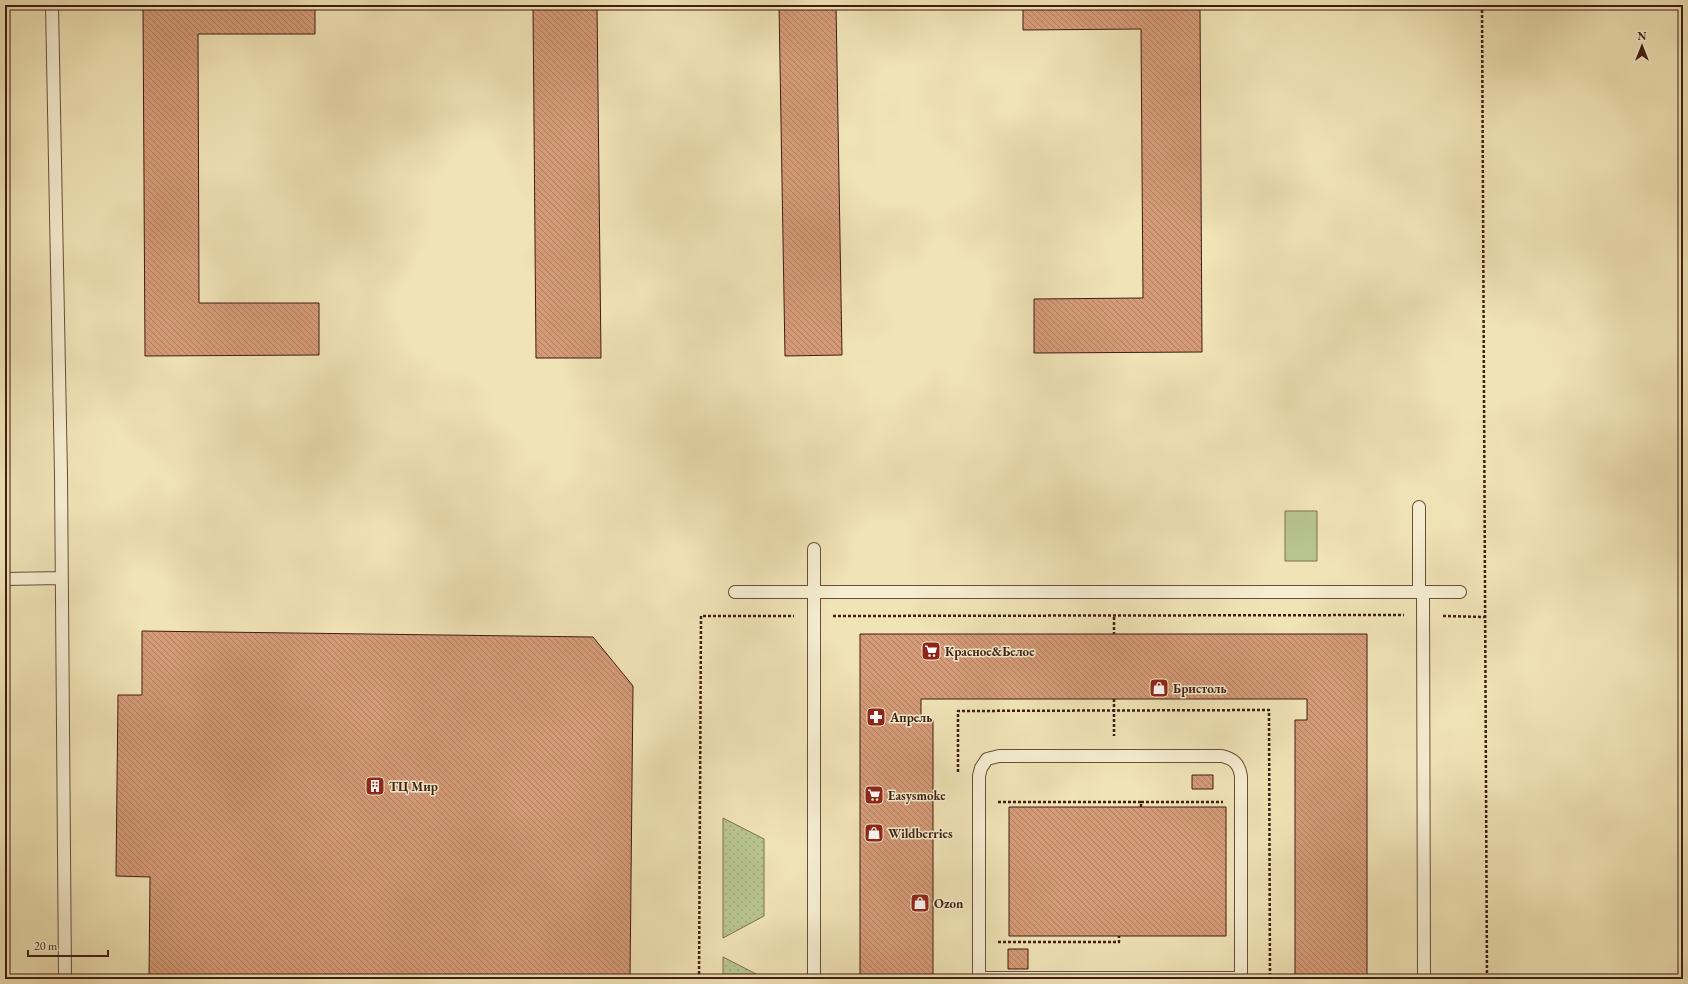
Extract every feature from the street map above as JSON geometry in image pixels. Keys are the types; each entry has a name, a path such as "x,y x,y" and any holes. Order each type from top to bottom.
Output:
{"lane":[{"path":"52,5 61,578 65,979"},
{"path":"1419,507 1423,615 1424,979"},
{"path":"814,549 814,979"},
{"path":"5,579 61,578"},
{"path":"735,592 1460,592"},
{"path":"999,756 1222,756 1232,759 1240,768 1241,802 1241,979 979,979 979,776 981,768 987,759 999,756"}],"path":[{"path":"1482,5 1486,979"},
{"path":"699,979 701,616 1423,615 1485,617"},
{"path":"1114,616 1114,634"},
{"path":"1114,699 1114,756"},
{"path":"958,774 958,711 1269,710 1270,979"},
{"path":"1020,802 1241,802"},
{"path":"1142,802 1142,807"},
{"path":"979,942 1119,942 1119,936"}],"green space":[{"path":"1285,511 1317,511 1317,561 1285,561"},
{"path":"5,568 8,979 5,979"},
{"path":"723,818 764,839 764,916 723,938"},
{"path":"723,957 764,978 764,979 723,979"}],"building":[{"path":"143,5 315,5 315,34 198,34 199,303 319,303 319,355 145,356"},
{"path":"533,5 597,5 601,358 536,358"},
{"path":"779,5 836,5 842,355 785,356"},
{"path":"1023,5 1200,5 1202,352 1034,353 1034,299 1143,298 1141,29 1023,30"},
{"name":"ТЦ Мир","path":"142,631 593,637 633,686 630,979 149,979 150,877 116,876 118,695 142,695"},
{"path":"860,634 1367,634 1367,979 1295,979 1295,720 1307,720 1307,699 921,699 921,720 933,720 933,979 860,979"},
{"path":"1192,775 1213,775 1213,789 1192,789"},
{"path":"1009,807 1226,807 1226,936 1009,936"},
{"path":"1008,949 1028,949 1028,969 1008,969"}],"place":[{"name":"Красное&Белое","path":"931,651"},
{"name":"Бристоль","path":"1159,688"},
{"name":"Апрель","path":"876,717"},
{"name":"ТЦ Мир","path":"375,786"},
{"name":"Easysmoke","path":"874,795"},
{"name":"Wildberries","path":"874,833"},
{"name":"Ozon","path":"920,903"}]}
